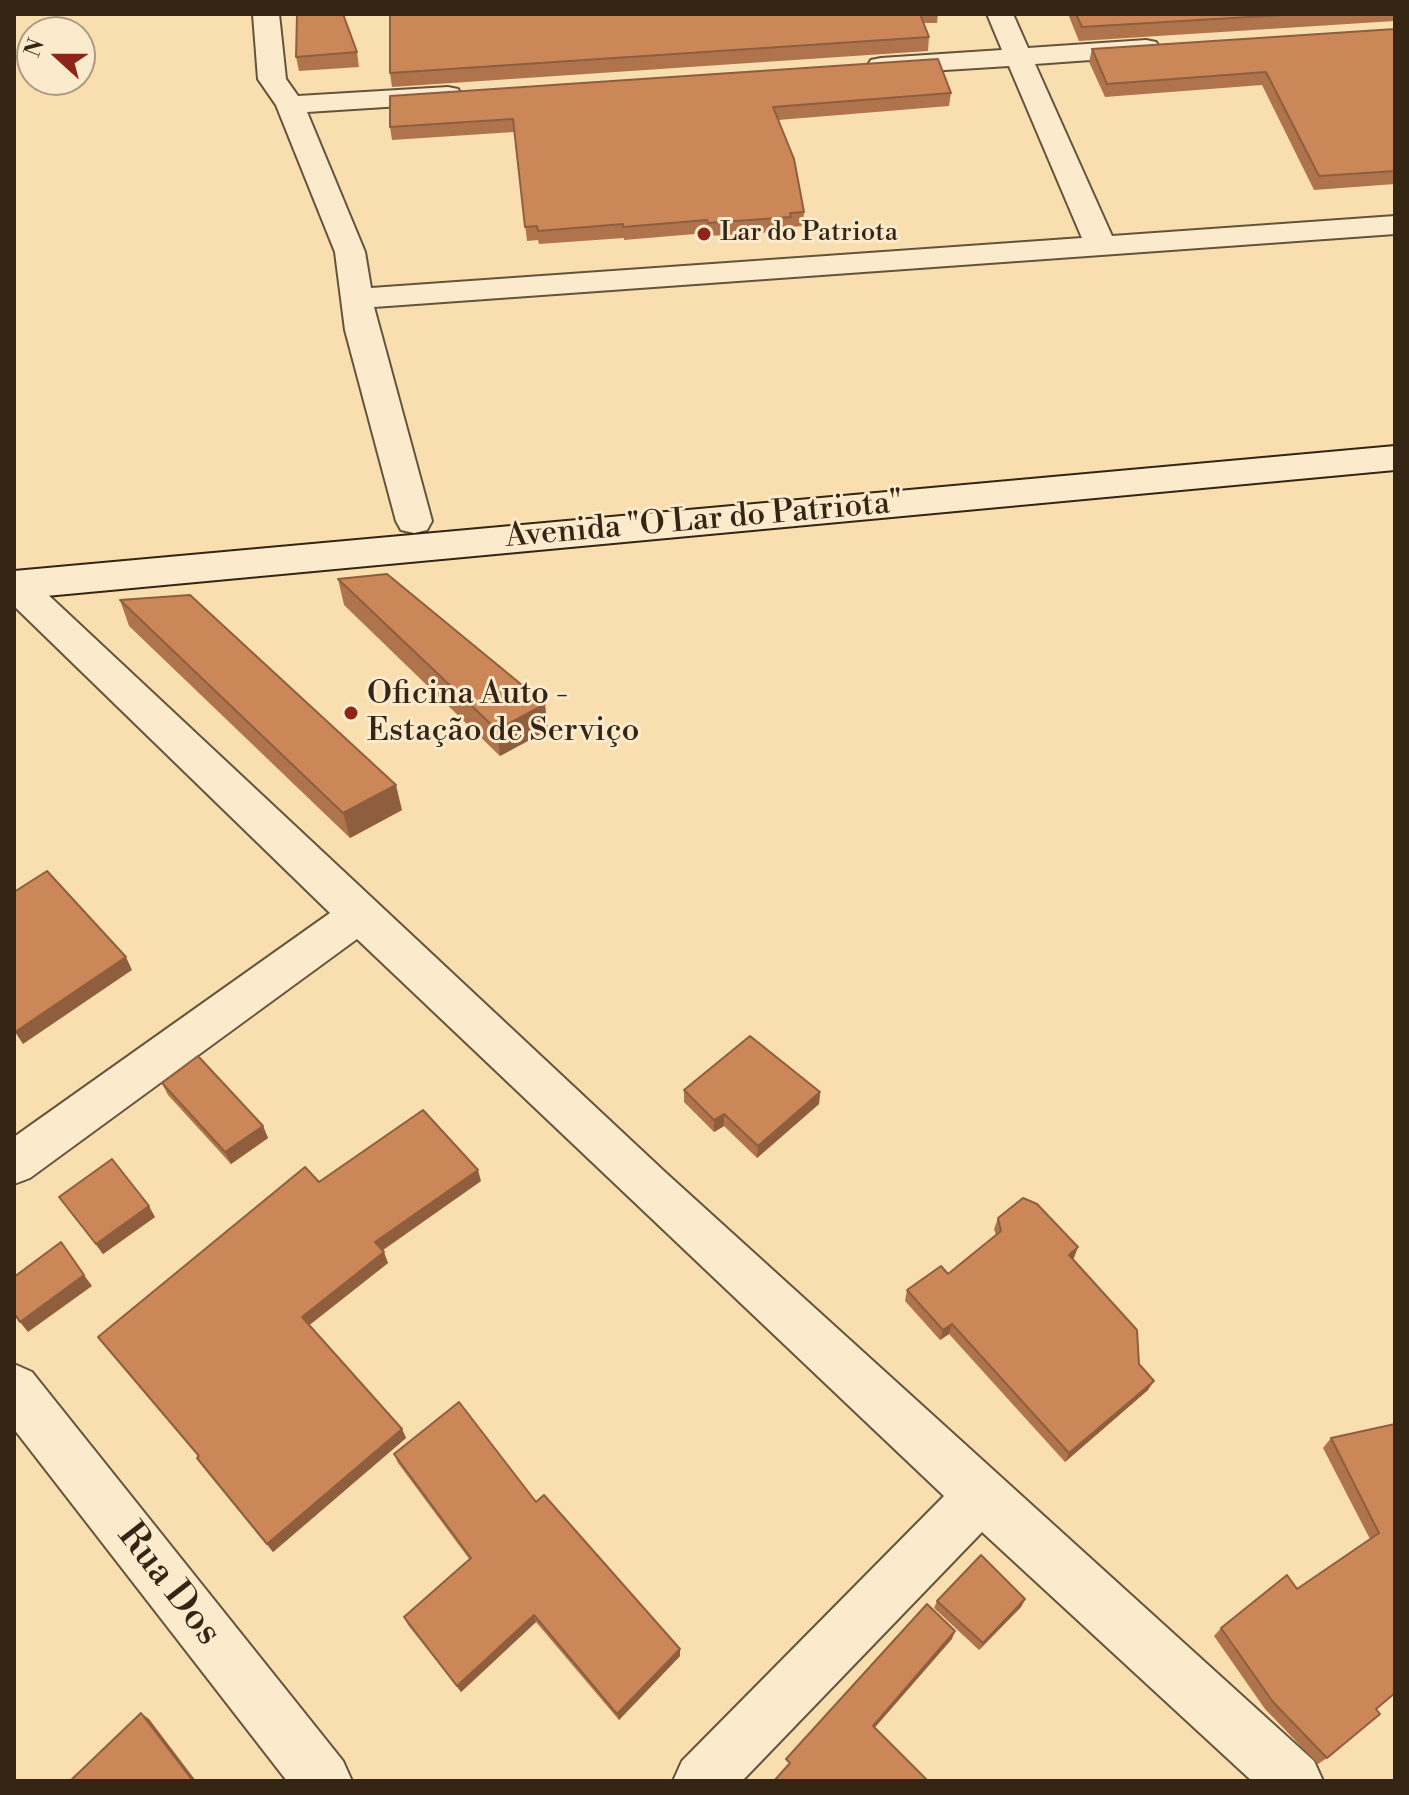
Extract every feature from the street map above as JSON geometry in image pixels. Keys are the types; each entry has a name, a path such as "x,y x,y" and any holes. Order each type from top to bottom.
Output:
{"main road":[{"name":"Avenida \"O Lar do Patriota\"","path":"14,557 1395,430"},
{"name":"Avenida \"O Lar do Patriota\"","path":"14,585 1395,458"}],"street":[{"path":"266,14 272,79 290,105 350,252 361,330 414,521"},
{"path":"1000,14 1101,246"},
{"path":"861,67 1176,46"},
{"path":"290,105 481,92"},
{"path":"357,299 1395,225"},
{"path":"14,585 358,916 980,1497 1294,1781"},
{"path":"14,1163 358,916"},
{"name":"Rua Dos","path":"14,1389 323,1781"},
{"path":"702,1781 980,1497"}],"building":[{"path":"297,14 343,14 357,52 296,57"},
{"path":"390,14 920,14 929,37 390,73"},
{"path":"1076,14 1299,14 1082,27"},
{"path":"1395,29 1395,171 1319,176 1266,72 1107,84 1092,49"},
{"path":"938,59 951,93 773,107 794,159 804,212 790,213 791,217 538,231 537,226 525,227 513,119 390,127 390,96"},
{"path":"387,574 545,704 497,730 338,579"},
{"path":"190,595 396,785 343,813 120,600"},
{"path":"47,871 126,957 15,1032 14,892"},
{"path":"750,1036 820,1092 758,1146 724,1114 714,1120 684,1090"},
{"path":"198,1056 263,1126 225,1152 162,1083"},
{"path":"423,1110 478,1170 375,1242 384,1252 302,1317 402,1429 267,1544 197,1458 199,1456 98,1337 305,1167 319,1182"},
{"path":"112,1159 149,1206 96,1244 59,1197"},
{"path":"1023,1198 1037,1204 1078,1247 1069,1255 1137,1330 1139,1364 1154,1381 1069,1453 952,1324 943,1330 907,1290 941,1266 948,1274 1001,1231 998,1218"},
{"path":"61,1242 84,1275 20,1322 14,1313 14,1277"},
{"path":"459,1402 536,1502 544,1495 680,1649 617,1714 534,1615 457,1686 404,1617 471,1558 394,1454"},
{"path":"1395,1424 1395,1693 1376,1709 1380,1714 1327,1758 1273,1702 1221,1628 1287,1575 1297,1589 1379,1533 1331,1438"},
{"path":"981,1555 1025,1599 983,1643 937,1601"},
{"path":"927,1604 955,1631 873,1726 928,1781 774,1781 790,1763 786,1759"},
{"path":"141,1713 193,1781 70,1781"}],"place":[{"name":"Lar do Patriota","path":"704,234"},
{"name":"Oficina Auto - Estação de Serviço","path":"351,713"}]}
